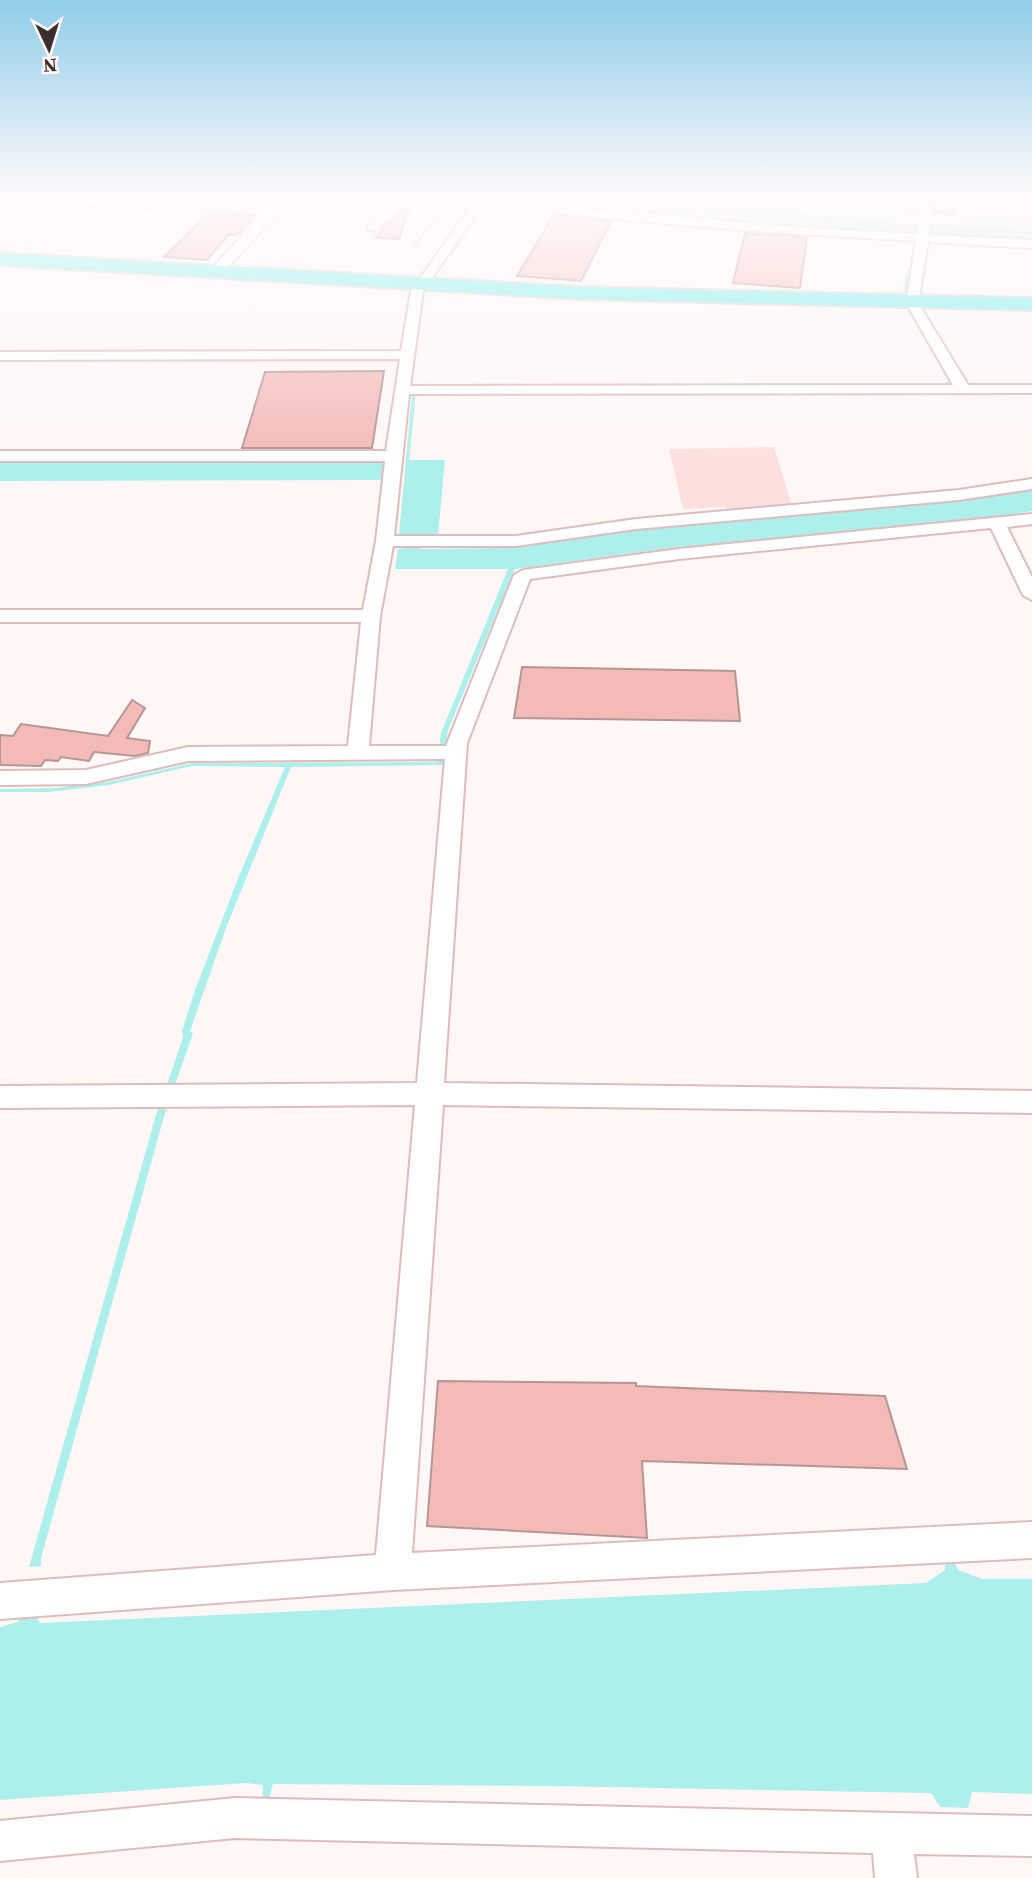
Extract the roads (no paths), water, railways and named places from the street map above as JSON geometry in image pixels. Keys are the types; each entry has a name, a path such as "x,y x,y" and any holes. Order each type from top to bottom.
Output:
{"highway":[{"path":"451,285 637,295 1032,304"}],"street":[{"path":"358,754 371,616 385,541 407,355 417,290 421,285"},
{"path":"914,285 912,300 963,389"},
{"path":"0,356 407,355"},
{"path":"404,390 1032,389"},
{"path":"0,456 393,458"},
{"path":"385,541 516,541 636,524 959,495 1032,484"},
{"path":"393,1572 458,734 523,576 679,554 1032,519"},
{"path":"998,524 1032,595"},
{"path":"0,616 371,616"},
{"path":"0,778 86,777 188,754 456,752"},
{"path":"0,1097 432,1094 1032,1102"},
{"path":"0,1601 393,1572 1032,1540"},
{"path":"0,1841 235,1818 1032,1836"},
{"path":"891,1834 895,1878"}],"water":[{"path":"412,393 416,393 409,460 445,460 438,535 399,535"},
{"path":"0,461 379,461 385,462 384,469 387,470 383,472 382,480 0,481"},
{"path":"1032,490 1032,511 986,519 671,548 515,569 448,730 446,747 439,747 441,733 508,569 395,569 398,549 421,546 421,549 504,548 647,529 940,503"},
{"path":"439,759 446,759 445,765 291,767 226,928 190,1031 193,1033 175,1085 167,1085 195,990 285,767 192,766 109,785 49,792 0,792 0,789 56,788 108,782 192,763 438,762"},
{"path":"158,1108 168,1110 41,1558 41,1566 29,1567"},
{"path":"945,1559 953,1560 958,1570 982,1579 1032,1579 1032,1794 972,1792 968,1808 940,1807 931,1793 273,1784 267,1806 262,1806 263,1785 245,1783 0,1800 0,1627 18,1622 23,1612 32,1611 40,1623 926,1583 945,1570"}],"waterway":[{"path":"906,285 906,291"},
{"path":"943,368 952,383"},
{"path":"941,386 952,383"}]}
